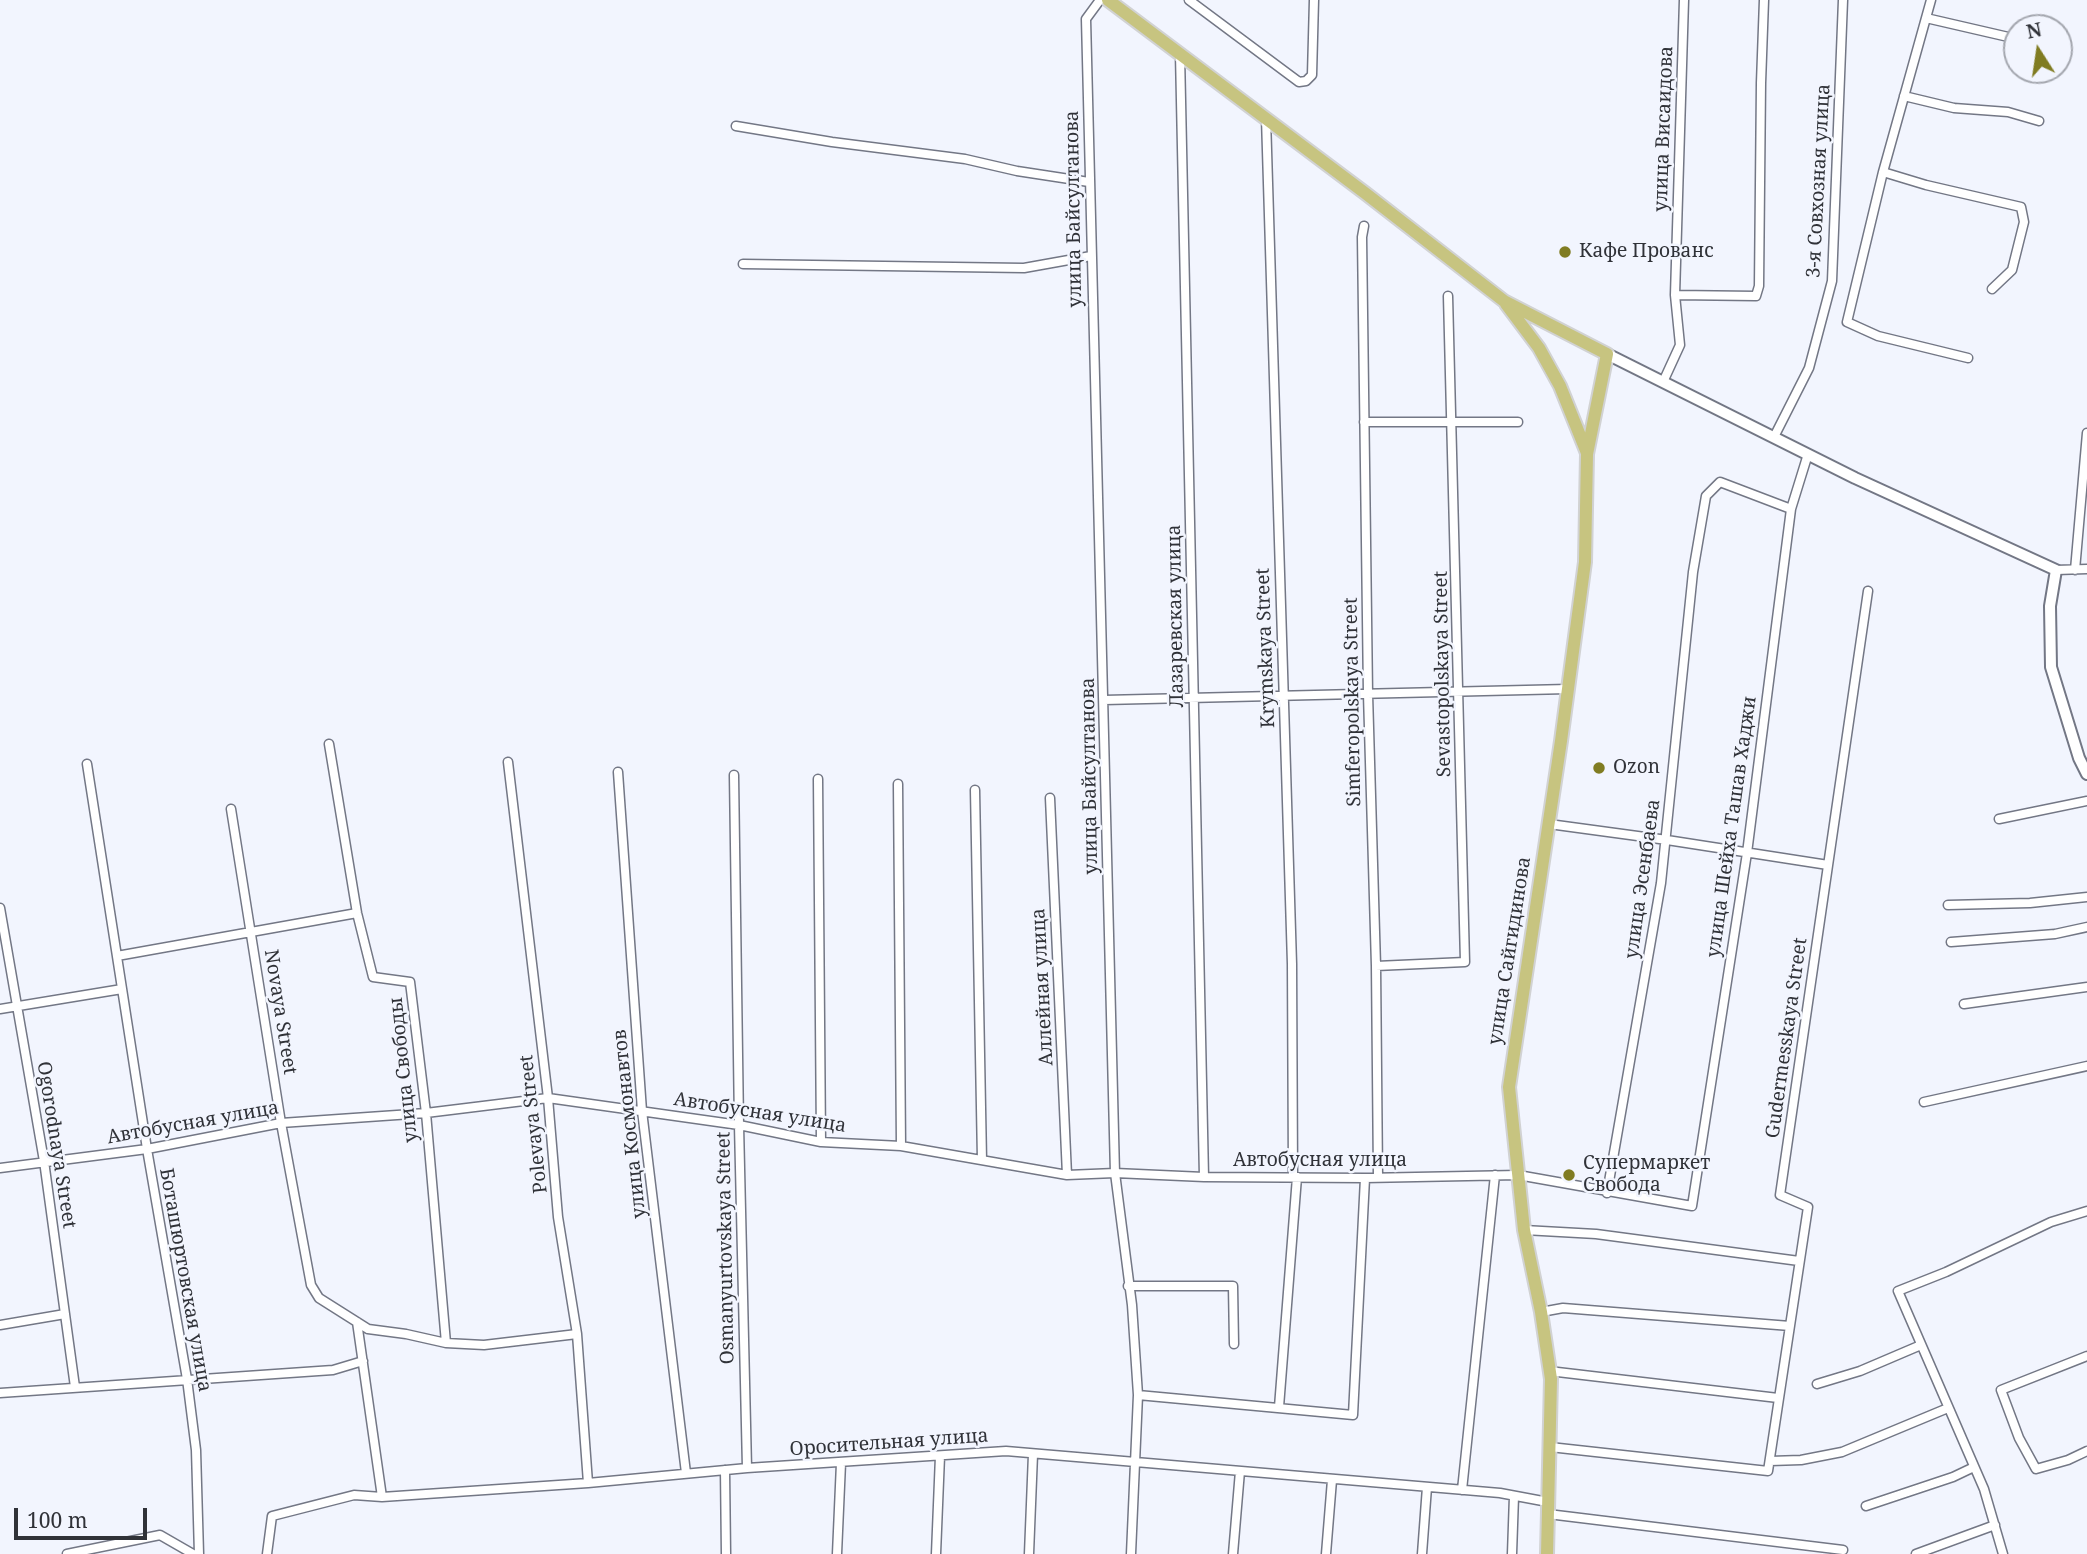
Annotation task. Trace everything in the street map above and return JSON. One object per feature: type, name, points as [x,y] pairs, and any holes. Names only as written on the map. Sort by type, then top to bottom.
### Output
[{"type":"main road","points":[[1108,0],[1504,301],[1808,454],[2056,570],[2050,606],[2051,667],[2079,758],[2087,774]]},
{"type":"main road","points":[[1504,301],[1539,348],[1560,386],[1587,454]]},
{"type":"main road","name":"улица Сайгидинова","points":[[1547,1554],[1549,1371],[1541,1312],[1524,1230],[1509,1087],[1549,824],[1584,562],[1587,454],[1607,354]]},
{"type":"street","name":"улица Байсултанова","points":[[1100,0],[1086,19],[1115,1173],[1138,1395],[1131,1554]]},
{"type":"street","points":[[1189,0],[1299,82],[1306,81],[1312,75],[1314,0]]},
{"type":"street","name":"улица Висаидова","points":[[1664,382],[1680,345],[1675,295],[1684,0]]},
{"type":"street","points":[[1675,295],[1756,296],[1759,286],[1760,83],[1764,0]]},
{"type":"street","name":"3-я Совхозная улица","points":[[1774,437],[1809,368],[1832,281],[1843,0]]},
{"type":"street","points":[[1931,0],[1883,172],[1847,322],[1878,336],[1968,358]]},
{"type":"street","points":[[1926,18],[2003,36]]},
{"type":"street","name":"Лазаревская улица","points":[[1180,54],[1204,1177]]},
{"type":"street","points":[[1904,96],[1954,108],[2008,113],[2039,121]]},
{"type":"street","name":"Krymskaya Street","points":[[1266,118],[1292,964],[1295,1177],[1279,1407]]},
{"type":"street","points":[[736,127],[965,159],[1090,182]]},
{"type":"street","points":[[1883,172],[2021,207],[2024,222],[2012,270],[1992,289]]},
{"type":"street","name":"Simferopolskaya Street","points":[[1364,226],[1368,694],[1376,966],[1378,1177]]},
{"type":"street","points":[[743,264],[1024,268],[1091,256]]},
{"type":"street","name":"Sevastopolskaya Street","points":[[1376,966],[1465,962],[1448,296]]},
{"type":"street","points":[[1364,422],[1518,422]]},
{"type":"street","points":[[2074,570],[2087,433]]},
{"type":"street","name":"улица Шейха Ташав Хаджи","points":[[1692,1206],[1747,853],[1791,509],[1808,454]]},
{"type":"street","name":"улица Эсенбаева","points":[[1607,1193],[1661,883],[1693,572],[1706,496],[1720,482],[1791,509]]},
{"type":"street","points":[[2056,570],[2087,569]]},
{"type":"street","name":"Gudermesskaya Street","points":[[1550,1447],[1768,1471],[1808,1207],[1780,1195],[1868,591]]},
{"type":"street","points":[[1104,700],[1568,689]]},
{"type":"street","name":"улица Свободы","points":[[329,744],[357,914],[373,977],[410,982],[426,1113],[446,1343]]},
{"type":"street","name":"Polevaya Street","points":[[508,762],[548,1098],[558,1217],[577,1334],[587,1483]]},
{"type":"street","name":"Боташюртовская улица","points":[[87,764],[147,1149],[187,1379],[196,1450],[196,1554]]},
{"type":"street","name":"улица Космонавтов","points":[[618,772],[642,1111],[686,1473]]},
{"type":"street","name":"Osmanyurtovskaya Street","points":[[734,775],[738,1125],[747,1468]]},
{"type":"street","points":[[818,779],[821,1142]]},
{"type":"street","points":[[898,784],[901,1146]]},
{"type":"street","points":[[975,790],[982,1160]]},
{"type":"street","name":"Аллейная улица","points":[[1050,798],[1068,1175]]},
{"type":"street","points":[[1999,819],[2087,801]]},
{"type":"street","name":"Novaya Street","points":[[231,809],[281,1123],[311,1286],[319,1298],[368,1329],[446,1343],[484,1346],[577,1334]]},
{"type":"street","points":[[1549,824],[1828,865]]},
{"type":"street","points":[[1948,905],[2030,903],[2087,897]]},
{"type":"street","name":"Ogorodnaya Street","points":[[0,908],[44,1161],[75,1387]]},
{"type":"street","points":[[117,956],[357,914]]},
{"type":"street","points":[[1951,942],[2054,934],[2087,927]]},
{"type":"street","points":[[1964,1004],[2087,986]]},
{"type":"street","points":[[0,1009],[122,989]]},
{"type":"street","points":[[1924,1102],[2087,1066]]},
{"type":"street","name":"Автобусная улица","points":[[0,1168],[147,1149],[281,1123],[426,1113],[548,1098],[738,1125],[821,1142],[901,1146],[1068,1175],[1115,1173],[1204,1177],[1365,1178],[1518,1175],[1607,1193],[1692,1206]]},
{"type":"street","points":[[1462,1490],[1495,1175]]},
{"type":"street","points":[[1138,1395],[1353,1415],[1365,1178]]},
{"type":"street","points":[[2003,1554],[1984,1489],[1898,1291],[1946,1272],[2051,1222],[2087,1211]]},
{"type":"street","points":[[1524,1230],[1596,1234],[1799,1261]]},
{"type":"street","points":[[1128,1286],[1233,1286],[1234,1344]]},
{"type":"street","points":[[1541,1312],[1563,1308],[1790,1326]]},
{"type":"street","points":[[0,1325],[65,1314]]},
{"type":"street","points":[[357,1322],[382,1497]]},
{"type":"street","points":[[1817,1384],[1860,1371],[1921,1345]]},
{"type":"street","points":[[2087,1356],[2001,1390],[2019,1438],[2036,1469],[2068,1460],[2087,1451]]},
{"type":"street","points":[[0,1393],[333,1370],[363,1361]]},
{"type":"street","points":[[1549,1371],[1778,1398]]},
{"type":"street","points":[[1770,1461],[1801,1460],[1843,1452],[1948,1408]]},
{"type":"street","name":"Оросительная улица","points":[[267,1554],[272,1516],[354,1495],[382,1497],[1006,1451],[1514,1496],[1548,1508],[1843,1550]]},
{"type":"street","points":[[1029,1554],[1033,1454]]},
{"type":"street","points":[[936,1554],[940,1456]]},
{"type":"street","points":[[837,1554],[841,1463]]},
{"type":"street","points":[[1866,1506],[1954,1477],[1974,1467]]},
{"type":"street","points":[[724,1470],[726,1554]]},
{"type":"street","points":[[1233,1554],[1240,1471]]},
{"type":"street","points":[[1326,1554],[1332,1480]]},
{"type":"street","points":[[1422,1554],[1427,1487]]},
{"type":"street","points":[[1512,1554],[1514,1496]]},
{"type":"street","points":[[1916,1554],[1995,1525]]},
{"type":"street","points":[[67,1554],[160,1535],[196,1554]]},
{"type":"place","name":"Кафе Прованс","points":[[1565,252]]},
{"type":"place","name":"Ozon","points":[[1599,768]]},
{"type":"place","name":"Супермаркет Свобода","points":[[1569,1175]]}]
